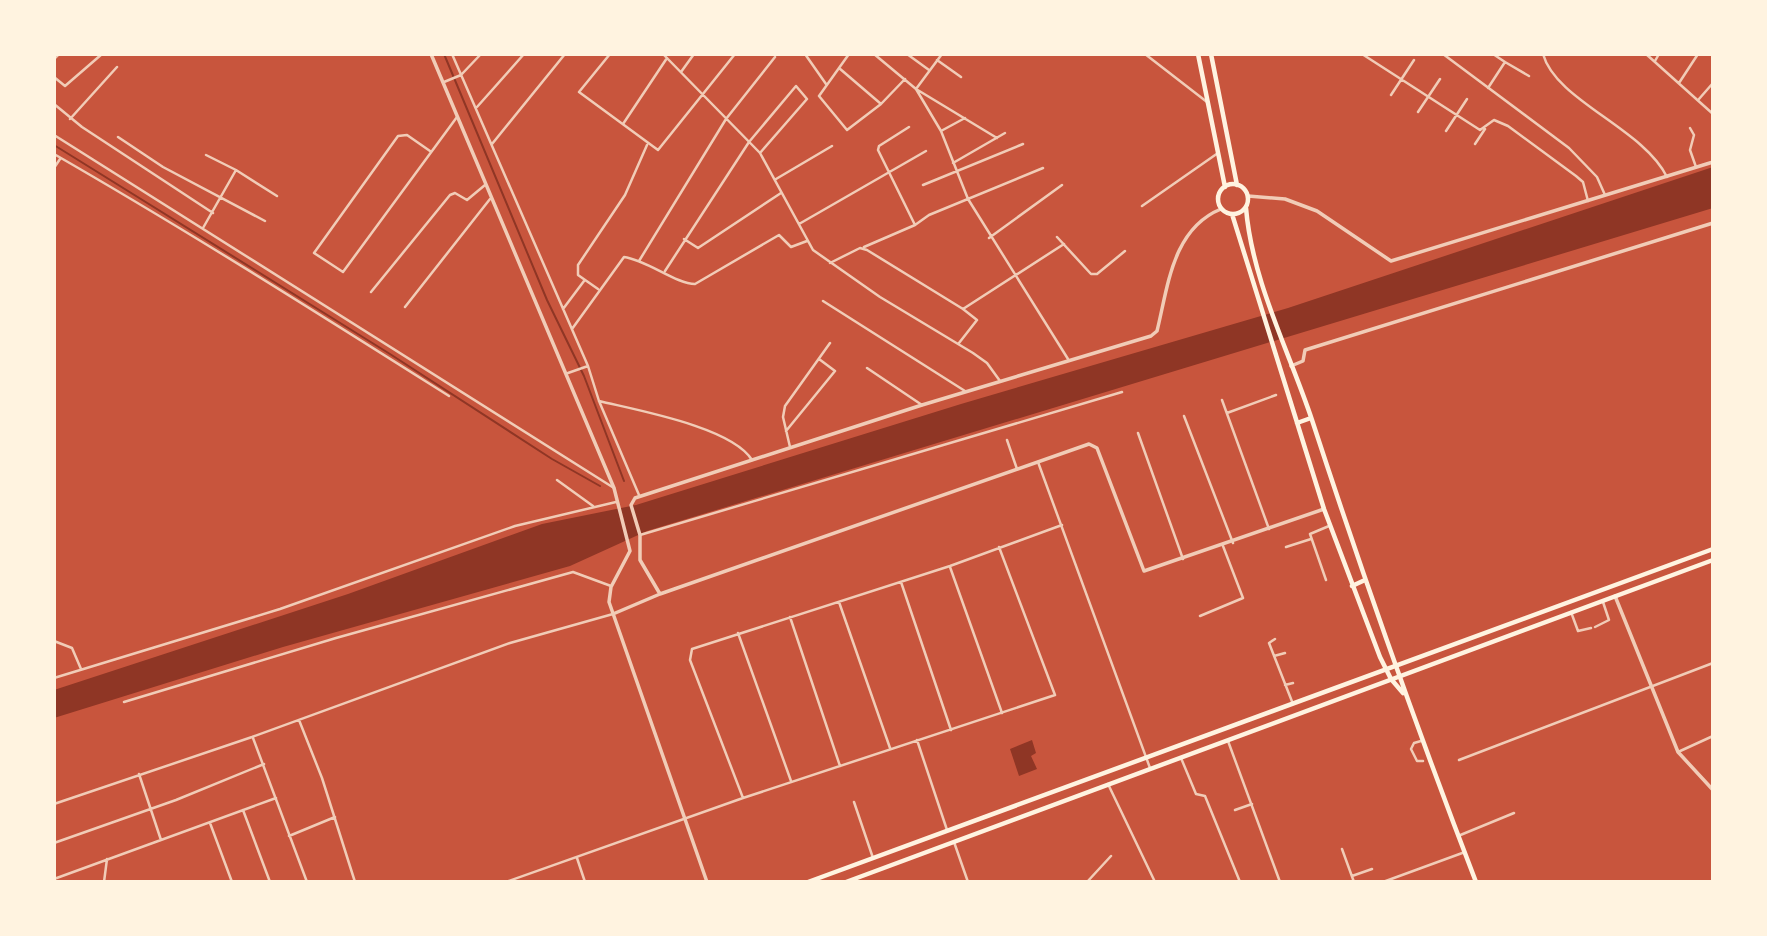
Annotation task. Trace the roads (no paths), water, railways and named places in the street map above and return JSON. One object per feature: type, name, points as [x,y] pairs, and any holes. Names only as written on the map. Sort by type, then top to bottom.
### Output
[{"type":"main road","points":[[1198,54],[1225,187]]},
{"type":"main road","points":[[1211,54],[1237,185],[1248,195],[1248,236],[1284,347],[1311,418],[1337,503],[1401,675],[1405,695],[1476,882]]},
{"type":"main road","points":[[1237,185],[1225,187],[1218,197],[1222,209],[1232,214],[1273,352],[1352,586],[1385,669],[1405,695]]},
{"type":"main road","points":[[1232,214],[1246,208]]},
{"type":"main road","points":[[1297,423],[1311,418]]},
{"type":"main road","points":[[808,882],[1713,549]]},
{"type":"main road","points":[[846,882],[1713,560]]},
{"type":"main road","points":[[1352,586],[1365,580]]},
{"type":"main road","points":[[1589,595],[1593,604]]},
{"type":"main road","points":[[1544,611],[1549,620]]},
{"type":"street","points":[[54,59],[60,54]]},
{"type":"street","points":[[54,77],[65,86],[76,80],[102,54]]},
{"type":"street","points":[[431,54],[446,81],[457,117],[490,199],[570,372],[614,488],[629,541],[628,561],[608,594],[683,819],[707,882]]},
{"type":"street","points":[[452,54],[572,329],[599,401],[640,496]]},
{"type":"street","points":[[446,81],[460,76],[481,54]]},
{"type":"street","points":[[477,107],[524,54]]},
{"type":"street","points":[[492,144],[565,54]]},
{"type":"street","points":[[610,54],[579,92],[659,150],[735,54]]},
{"type":"street","points":[[663,54],[760,153],[807,241],[830,263],[987,363],[1000,381]]},
{"type":"street","points":[[681,72],[694,54]]},
{"type":"street","points":[[805,54],[826,84]]},
{"type":"street","points":[[849,54],[826,84],[819,100],[847,130],[881,104],[905,79]]},
{"type":"street","points":[[874,54],[916,89],[997,138]]},
{"type":"street","points":[[907,54],[929,70]]},
{"type":"street","points":[[916,89],[942,54]]},
{"type":"street","points":[[1145,54],[1207,102]]},
{"type":"street","points":[[1362,54],[1480,130],[1485,129]]},
{"type":"street","points":[[1443,54],[1569,148],[1597,177],[1605,196]]},
{"type":"street","points":[[1493,54],[1529,76]]},
{"type":"street","points":[[1543,54],[1546,66],[1562,82],[1655,156],[1667,177]]},
{"type":"street","points":[[1646,54],[1712,112]]},
{"type":"street","points":[[1655,61],[1659,54]]},
{"type":"street","points":[[1679,83],[1698,54]]},
{"type":"street","points":[[639,261],[726,119],[775,57]]},
{"type":"street","points":[[623,124],[667,58]]},
{"type":"street","points":[[937,60],[961,77]]},
{"type":"street","points":[[1391,95],[1415,60]]},
{"type":"street","points":[[1488,88],[1505,62]]},
{"type":"street","points":[[70,119],[117,67]]},
{"type":"street","points":[[839,68],[881,104]]},
{"type":"street","points":[[1419,113],[1440,79]]},
{"type":"street","points":[[1699,99],[1713,83]]},
{"type":"street","points":[[665,271],[749,142],[796,86],[807,99],[760,153]]},
{"type":"street","points":[[916,89],[942,131],[954,169],[989,237],[1068,359]]},
{"type":"street","points":[[1446,131],[1467,99]]},
{"type":"street","points":[[54,104],[70,119],[212,213]]},
{"type":"street","points":[[430,151],[407,135],[398,136],[314,253],[343,272],[457,117]]},
{"type":"street","points":[[942,131],[965,118]]},
{"type":"street","points":[[1475,144],[1494,120],[1508,126],[1576,176],[1583,183],[1588,201]]},
{"type":"street","points":[[909,127],[878,148],[915,225]]},
{"type":"street","points":[[1690,128],[1695,135],[1690,150],[1696,167]]},
{"type":"street","points":[[953,163],[1005,133]]},
{"type":"street","points":[[54,135],[614,488]]},
{"type":"street","points":[[118,137],[148,158],[265,221]]},
{"type":"street","points":[[598,289],[578,275],[578,265],[625,195],[648,143]]},
{"type":"street","points":[[923,185],[954,169],[1023,144]]},
{"type":"street","points":[[776,179],[832,146]]},
{"type":"street","points":[[799,225],[926,151]]},
{"type":"street","points":[[1142,206],[1218,153]]},
{"type":"street","points":[[54,154],[90,178],[146,206],[449,396]]},
{"type":"street","points":[[206,155],[278,196]]},
{"type":"street","points":[[54,168],[60,158]]},
{"type":"street","points":[[143,167],[148,158]]},
{"type":"street","points":[[1248,195],[1285,200],[1317,211],[1391,261],[1713,162]]},
{"type":"street","points":[[830,263],[860,247],[915,225],[929,215],[1043,169]]},
{"type":"street","points":[[203,228],[236,170]]},
{"type":"street","points":[[371,292],[450,195],[455,193],[467,200],[485,185]]},
{"type":"street","points":[[989,237],[1062,185]]},
{"type":"street","points":[[684,239],[698,248],[781,193]]},
{"type":"street","points":[[405,307],[490,199]]},
{"type":"street","points":[[660,594],[640,560],[640,535],[631,505],[640,496],[1155,333],[1163,292],[1180,250],[1199,225],[1222,209]]},
{"type":"street","points":[[1291,366],[1303,361],[1305,349],[1713,223]]},
{"type":"street","points":[[572,329],[598,289],[624,257],[665,271],[687,284],[695,284],[779,235],[791,247],[807,241]]},
{"type":"street","points":[[1057,237],[1091,274],[1097,274],[1125,251]]},
{"type":"street","points":[[963,309],[1063,244]]},
{"type":"street","points":[[860,247],[977,320],[959,343]]},
{"type":"street","points":[[562,310],[584,281]]},
{"type":"street","points":[[823,301],[968,392]]},
{"type":"street","points":[[790,447],[785,406],[830,343]]},
{"type":"street","points":[[786,431],[835,371],[819,358]]},
{"type":"street","points":[[570,372],[586,366]]},
{"type":"street","points":[[867,368],[922,405]]},
{"type":"street","points":[[640,535],[1122,392]]},
{"type":"street","points":[[1227,413],[1276,395]]},
{"type":"street","points":[[1222,400],[1269,529]]},
{"type":"street","points":[[599,401],[686,423],[736,444],[752,460]]},
{"type":"street","points":[[1184,416],[1233,543]]},
{"type":"street","points":[[1138,433],[1183,559]]},
{"type":"street","points":[[1007,440],[1017,469]]},
{"type":"street","points":[[54,804],[253,737],[510,643],[613,614],[660,594],[1089,444],[1097,448],[1144,571],[1233,543],[1324,509]]},
{"type":"street","points":[[1038,462],[1150,769]]},
{"type":"street","points":[[557,480],[593,506]]},
{"type":"street","points":[[54,678],[280,609],[515,526],[593,506],[617,505]]},
{"type":"street","points":[[743,798],[692,665],[690,651],[700,644],[950,566],[1062,525]]},
{"type":"street","points":[[1326,580],[1311,532],[1331,526]]},
{"type":"street","points":[[1286,548],[1311,539]]},
{"type":"street","points":[[1200,617],[1243,598],[1223,546]]},
{"type":"street","points":[[506,882],[743,798],[1055,695],[999,547]]},
{"type":"street","points":[[950,566],[1002,713]]},
{"type":"street","points":[[124,702],[336,638],[573,572],[611,586]]},
{"type":"street","points":[[901,582],[951,730]]},
{"type":"street","points":[[1615,596],[1678,752],[1713,790]]},
{"type":"street","points":[[1571,612],[1578,631],[1593,628],[1609,619],[1603,600]]},
{"type":"street","points":[[839,602],[891,748]]},
{"type":"street","points":[[790,617],[840,766]]},
{"type":"street","points":[[738,632],[792,782]]},
{"type":"street","points":[[1275,639],[1269,642],[1293,704]]},
{"type":"street","points":[[54,640],[72,648],[81,669]]},
{"type":"street","points":[[1274,656],[1285,653]]},
{"type":"street","points":[[1459,760],[1713,663]]},
{"type":"street","points":[[1285,685],[1293,683]]},
{"type":"street","points":[[299,720],[335,817],[355,882]]},
{"type":"street","points":[[1678,752],[1713,736]]},
{"type":"street","points":[[253,737],[307,882]]},
{"type":"street","points":[[917,740],[947,831]]},
{"type":"street","points":[[1228,741],[1280,882]]},
{"type":"street","points":[[1422,741],[1414,743],[1411,749],[1417,761],[1423,761]]},
{"type":"street","points":[[1181,758],[1196,794],[1205,796],[1240,882]]},
{"type":"street","points":[[54,843],[264,764]]},
{"type":"street","points":[[139,774],[161,840]]},
{"type":"street","points":[[1107,783],[1155,882]]},
{"type":"street","points":[[54,878],[276,798]]},
{"type":"street","points":[[854,802],[873,858]]},
{"type":"street","points":[[1235,810],[1252,804]]},
{"type":"street","points":[[243,810],[270,882]]},
{"type":"street","points":[[1458,836],[1514,813]]},
{"type":"street","points":[[289,836],[335,817]]},
{"type":"street","points":[[210,823],[232,882]]},
{"type":"street","points":[[954,842],[968,882]]},
{"type":"street","points":[[1342,849],[1354,882]]},
{"type":"street","points":[[1383,882],[1465,852]]},
{"type":"street","points":[[1087,882],[1111,856]]},
{"type":"street","points":[[576,857],[585,882]]},
{"type":"street","points":[[104,882],[107,859]]},
{"type":"street","points":[[1352,876],[1372,869]]},
{"type":"street","points":[[225,882],[229,877]]},
{"type":"waterway","points":[[444,54],[547,300],[584,376],[624,481]]},
{"type":"waterway","points":[[54,145],[390,354],[552,459],[600,486]]}]
